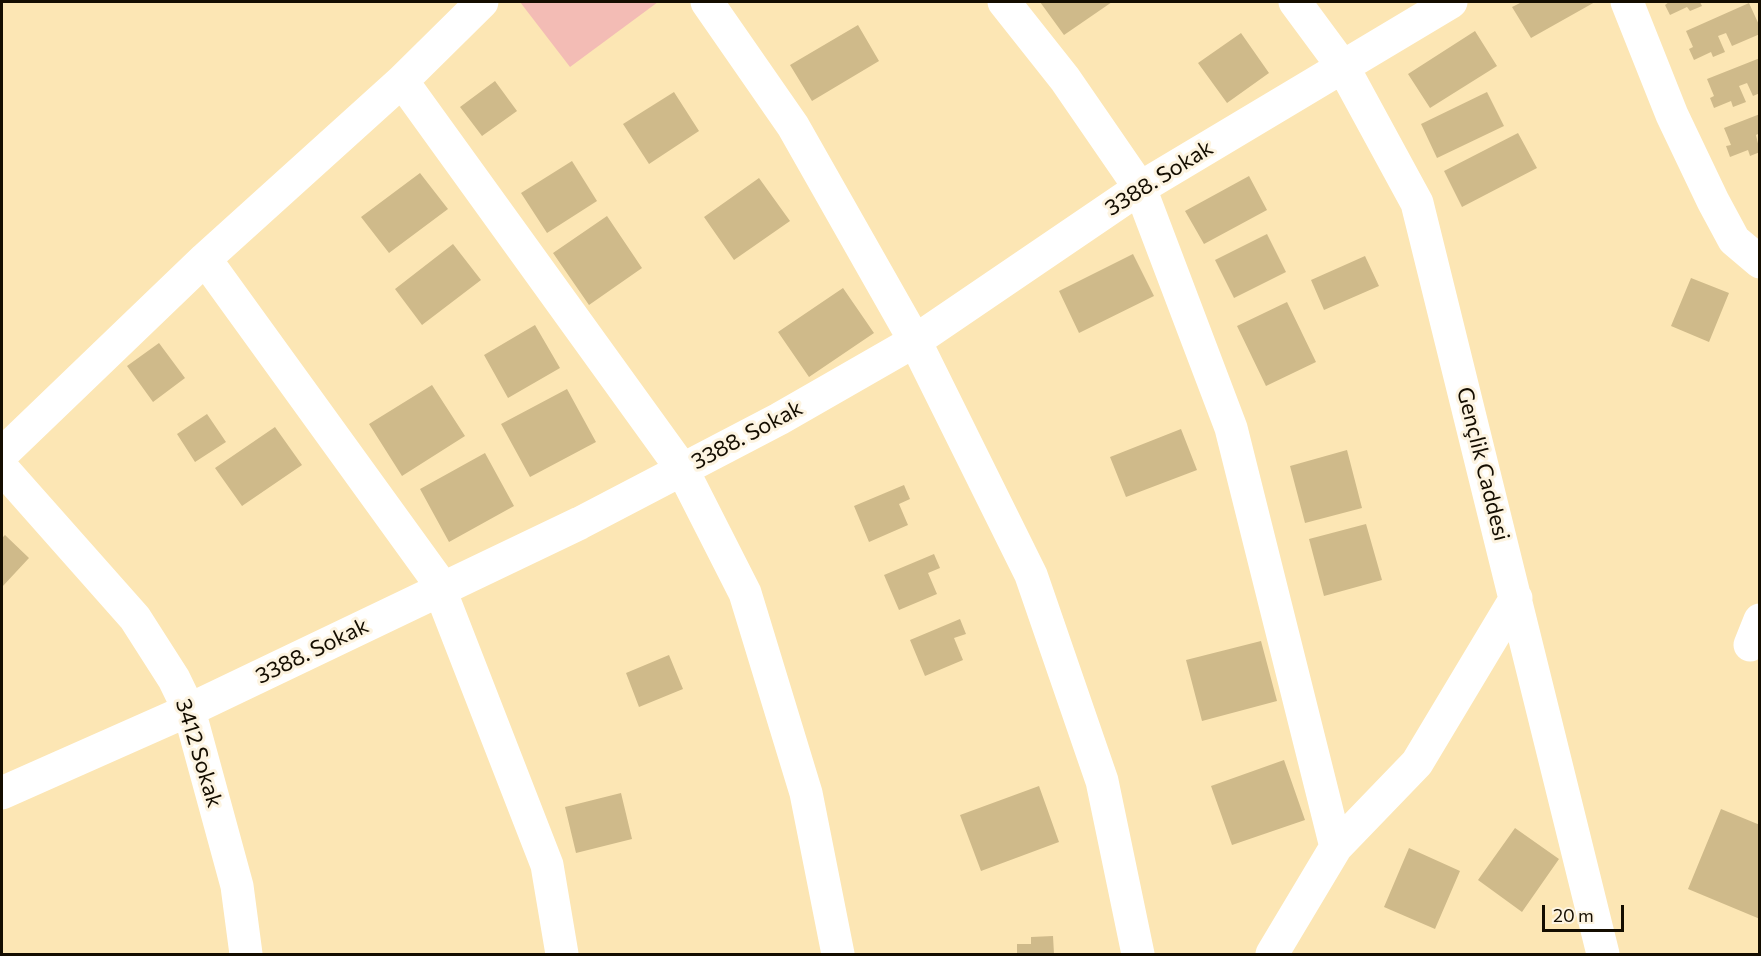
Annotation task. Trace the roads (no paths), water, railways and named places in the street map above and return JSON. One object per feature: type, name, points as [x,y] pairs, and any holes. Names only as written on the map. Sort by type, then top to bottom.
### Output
[{"type":"street","points":[[2,454],[204,260],[402,81],[482,2]]},
{"type":"street","points":[[706,2],[793,126],[915,341],[1031,575],[1102,781],[1138,954]]},
{"type":"street","points":[[1004,2],[1065,79],[1140,188],[1231,428],[1336,847]]},
{"type":"street","name":"Gençlik Caddesi","points":[[1295,2],[1342,67],[1416,203],[1604,954]]},
{"type":"street","name":"3388. Sokak","points":[[2,793],[189,710],[580,523],[779,419],[915,341],[1140,188],[1451,2]]},
{"type":"street","points":[[1627,2],[1672,115],[1713,201],[1734,240],[1760,262]]},
{"type":"street","points":[[402,81],[682,469],[745,593],[806,793],[838,954]]},
{"type":"street","points":[[204,260],[435,577],[547,865],[562,954]]},
{"type":"street","name":"3412 Sokak","points":[[2,468],[135,618],[174,679],[189,710],[237,886],[246,954]]},
{"type":"street","points":[[1272,954],[1336,847],[1417,763],[1516,598]]}]
